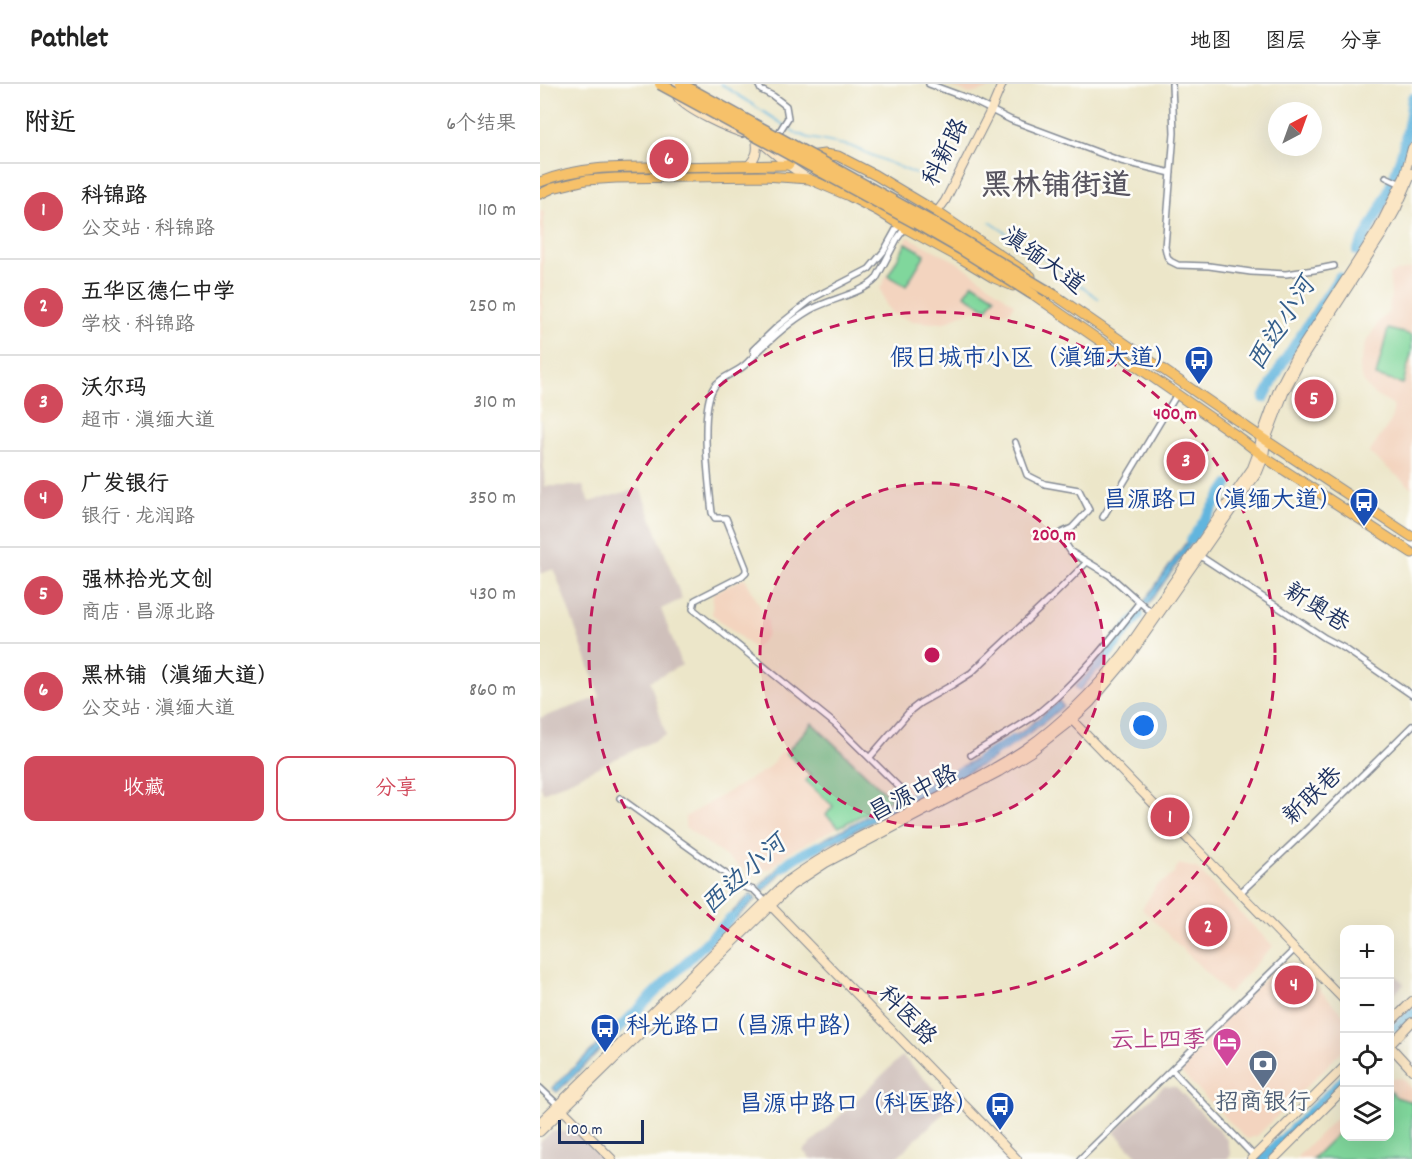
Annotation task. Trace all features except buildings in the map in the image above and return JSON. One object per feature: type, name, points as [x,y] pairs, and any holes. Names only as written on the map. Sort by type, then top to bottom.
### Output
[{"type":"highway","points":[[660,84],[942,238],[1034,295]]},
{"type":"highway","points":[[681,84],[937,225],[1054,296]]},
{"type":"main road","points":[[673,84],[675,92],[687,106],[729,128],[756,138],[791,161],[809,179]]},
{"type":"main road","name":"科新路","points":[[937,212],[945,201],[1002,84]]},
{"type":"main road","name":"科新路","points":[[991,110],[1008,84]]},
{"type":"main road","points":[[756,138],[791,161]]},
{"type":"main road","points":[[756,138],[772,156],[773,165],[765,176]]},
{"type":"main road","points":[[748,166],[755,158],[758,149],[756,138]]},
{"type":"main road","points":[[1261,454],[1263,439],[1278,390],[1294,359],[1378,230],[1412,148]]},
{"type":"main road","name":"滇缅大道","points":[[540,182],[584,169],[773,165],[824,153],[838,156],[937,212],[1022,270],[1054,296],[1263,439],[1412,537]]},
{"type":"main road","points":[[1263,439],[1300,362],[1383,233],[1412,173]]},
{"type":"main road","name":"滇缅大道","points":[[540,194],[553,188],[586,180],[615,178],[765,176],[809,179],[878,211],[992,277],[1034,295],[1261,454],[1412,553]]},
{"type":"main road","name":"昌源中路","points":[[540,1132],[560,1108],[768,904],[791,886],[812,871],[996,767],[1091,702],[1129,657],[1258,472],[1261,454]]},
{"type":"main road","name":"昌源中路","points":[[1069,717],[1109,672],[1261,454]]},
{"type":"main road","points":[[1069,717],[1340,996]]},
{"type":"main road","name":"科医路","points":[[768,904],[1017,1159]]},
{"type":"main road","points":[[1394,1018],[1412,1001]]},
{"type":"main road","points":[[1394,1041],[1412,1022]]},
{"type":"main road","points":[[1394,1051],[1412,1070]]},
{"type":"main road","points":[[1252,1158],[1340,1071]]},
{"type":"main road","points":[[1274,1159],[1340,1093]]},
{"type":"main road","points":[[560,1108],[612,1159]]},
{"type":"main road","name":"昌源中路","points":[[540,1122],[560,1108]]},
{"type":"street","points":[[679,98],[689,84]]},
{"type":"street","points":[[758,84],[761,90],[786,106],[788,118],[771,147]]},
{"type":"street","points":[[929,84],[967,98],[1011,120],[1121,161],[1171,173]]},
{"type":"street","points":[[1172,84],[1174,133],[1165,247],[1170,261],[1178,265],[1286,274],[1334,266]]},
{"type":"street","points":[[1387,178],[1399,183]]},
{"type":"street","points":[[768,339],[811,309],[872,284],[902,226]]},
{"type":"street","points":[[902,226],[869,269],[813,298],[778,326],[746,365],[715,385],[707,402],[707,471],[712,513],[715,518],[726,518],[746,572],[695,600],[693,609],[827,716],[920,810]]},
{"type":"street","points":[[1102,517],[1177,394]]},
{"type":"street","points":[[1015,442],[1027,475],[1046,484],[1079,490],[1089,510],[1072,528],[1059,534],[1071,552],[1109,575],[1152,613]]},
{"type":"street","name":"新奥巷","points":[[1200,556],[1344,648],[1412,695]]},
{"type":"street","points":[[870,757],[911,710],[971,673],[1087,562]]},
{"type":"street","points":[[970,755],[1035,715],[1066,689],[1104,648],[1140,603]]},
{"type":"street","name":"新联巷","points":[[1240,893],[1412,726]]},
{"type":"street","points":[[620,798],[744,887],[754,890],[768,904]]},
{"type":"street","points":[[1080,1159],[1295,949]]},
{"type":"street","points":[[1172,1070],[1252,1158]]},
{"type":"street","points":[[540,1088],[560,1108]]},
{"type":"shaded area","points":[[945,84],[992,84],[989,89],[970,94]]},
{"type":"shaded area","points":[[544,210],[541,418],[540,418],[540,212]]},
{"type":"shaded area","points":[[908,237],[955,261],[979,277],[1014,304],[1010,312],[972,311],[946,322],[934,323],[912,321],[893,315],[886,305],[880,288]]},
{"type":"shaded area","points":[[1412,268],[1412,488],[1369,453],[1391,421],[1394,406],[1375,395],[1366,386],[1361,377],[1360,365],[1365,344],[1380,320],[1388,313],[1391,296],[1389,274]]},
{"type":"shaded area","points":[[540,419],[545,486],[583,486],[589,502],[640,488],[682,599],[661,609],[682,665],[650,681],[666,735],[543,793],[540,784],[540,718],[600,697],[554,569],[540,574]]},
{"type":"shaded area","points":[[745,578],[768,621],[767,635],[755,649],[712,614],[713,593]]},
{"type":"shaded area","points":[[783,751],[811,775],[806,782],[833,806],[826,815],[839,827],[789,852],[770,869],[747,872],[685,827],[685,817],[767,769]]},
{"type":"shaded area","points":[[1179,864],[1196,868],[1273,946],[1228,994],[1142,909],[1156,886],[1173,875]]},
{"type":"shaded area","points":[[1282,962],[1295,964],[1340,1011],[1340,1053],[1257,1136],[1247,1139],[1182,1074],[1182,1058]]},
{"type":"shaded area","points":[[1394,973],[1404,984],[1394,995]]},
{"type":"shaded area","points":[[902,1056],[951,1106],[895,1159],[811,1159],[803,1151]]},
{"type":"shaded area","points":[[1401,1078],[1412,1089],[1412,1159],[1295,1159],[1340,1114],[1340,1141],[1394,1141],[1394,1079]]},
{"type":"shaded area","points":[[1164,1086],[1176,1087],[1226,1138],[1231,1155],[1227,1159],[1140,1159],[1114,1132]]},
{"type":"shaded area","points":[[552,1131],[578,1133],[603,1159],[540,1159],[540,1142]]},
{"type":"green space","points":[[906,243],[925,254],[906,286],[888,276]]},
{"type":"green space","points":[[973,283],[995,297],[987,309],[965,295]]},
{"type":"green space","points":[[1388,329],[1412,335],[1412,351],[1403,384],[1376,376]]},
{"type":"green space","points":[[812,723],[892,799],[839,827],[826,815],[833,806],[806,781],[811,775],[786,753]]},
{"type":"green space","points":[[1394,1095],[1412,1102],[1412,1159],[1312,1159],[1340,1131],[1340,1141],[1394,1141]]},
{"type":"water","points":[[1197,527],[1201,530],[1148,605],[1144,602]]},
{"type":"water","points":[[1104,653],[1109,657],[1079,691],[1075,687]]},
{"type":"water","points":[[1059,701],[1063,706],[1043,723],[1006,750],[1001,744],[1023,731]]},
{"type":"water","points":[[990,751],[994,758],[952,781],[948,774]]},
{"type":"water","points":[[896,801],[901,806],[807,856],[804,850]]},
{"type":"water","points":[[791,855],[794,860],[763,891],[759,887]]},
{"type":"water","points":[[751,894],[756,899],[725,929],[720,924]]},
{"type":"water","points":[[716,928],[720,933],[691,962],[687,957]]},
{"type":"water","points":[[620,1024],[624,1027],[557,1092],[552,1088]]},
{"type":"waterway","points":[[721,84],[796,133],[809,138],[850,146],[916,174]]},
{"type":"waterway","name":"西边小河","points":[[1357,251],[1394,178],[1405,140],[1412,98]]},
{"type":"waterway","points":[[990,222],[1099,299]]},
{"type":"waterway","name":"西边小河","points":[[1264,398],[1282,364],[1339,277]]},
{"type":"waterway","name":"西边小河","points":[[1191,540],[1228,485]]},
{"type":"waterway","name":"西边小河","points":[[1098,666],[1139,615]]},
{"type":"waterway","name":"西边小河","points":[[980,760],[1013,740]]},
{"type":"waterway","name":"西边小河","points":[[888,810],[962,771]]},
{"type":"waterway","name":"西边小河","points":[[783,867],[796,857],[818,846]]},
{"type":"waterway","name":"西边小河","points":[[612,1035],[731,918]]},
{"type":"waterway","points":[[1397,1027],[1412,1013]]},
{"type":"waterway","points":[[1262,1159],[1340,1083]]},
{"type":"place","name":"黑林铺（滇缅大道）","points":[[669,159]]},
{"type":"place","name":"假日城市小区（滇缅大道）","points":[[1199,386]]},
{"type":"place","name":"强林拾光文创","points":[[1314,399]]},
{"type":"place","name":"沃尔玛","points":[[1186,461]]},
{"type":"place","name":"昌源路口（滇缅大道）","points":[[1364,528]]},
{"type":"place","name":"科锦路","points":[[1170,817]]},
{"type":"place","name":"五华区德仁中学","points":[[1208,927]]},
{"type":"place","name":"广发银行","points":[[1294,985]]},
{"type":"place","name":"科光路口（昌源中路）","points":[[605,1054]]},
{"type":"place","name":"云上四季","points":[[1227,1068]]},
{"type":"place","name":"招商银行","points":[[1263,1090]]},
{"type":"place","name":"昌源中路口（科医路）","points":[[1000,1132]]},
{"type":"district","name":"黑林铺街道","points":[[1056,188]]}]
